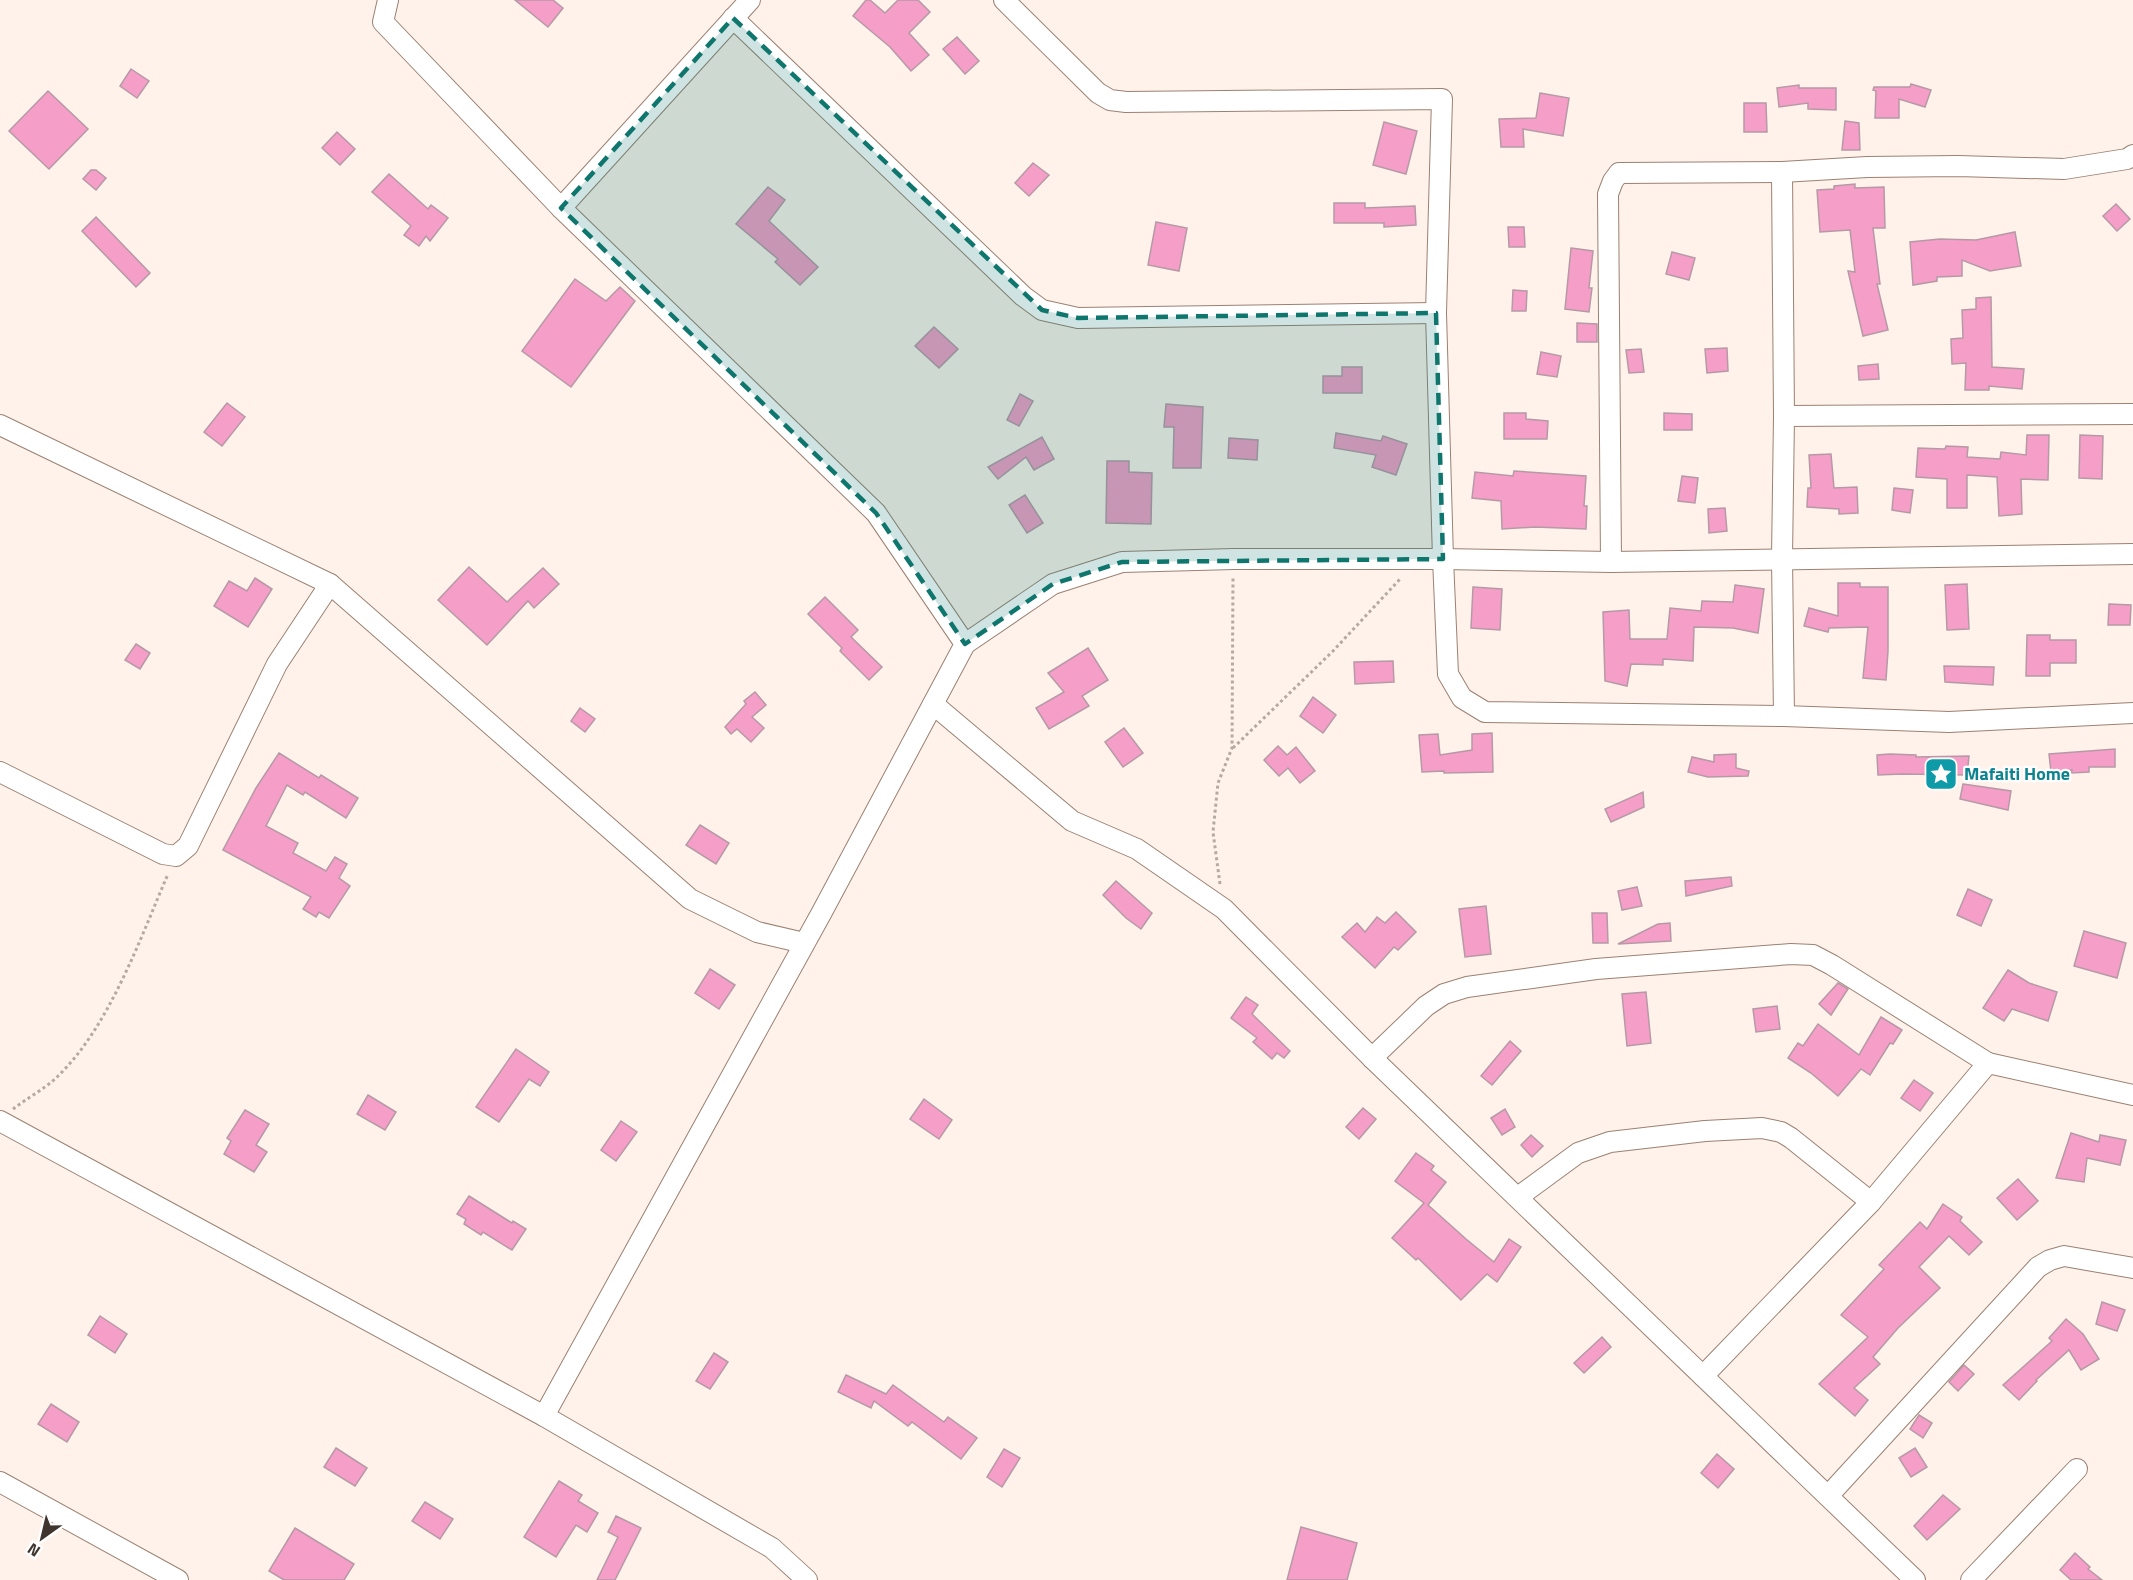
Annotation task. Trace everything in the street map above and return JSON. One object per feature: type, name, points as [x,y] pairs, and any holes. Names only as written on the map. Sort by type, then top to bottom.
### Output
[{"type":"street","points":[[388,0],[383,22],[561,208],[876,513],[964,644]]},
{"type":"street","points":[[561,208],[750,0]]},
{"type":"street","points":[[1004,0],[1098,93],[1110,100],[1257,102],[1442,99],[1436,313],[1443,559],[1448,674],[1462,698],[1485,712],[1784,716],[1949,722],[2133,713]]},
{"type":"street","points":[[733,18],[1023,296],[1042,310],[1078,318],[1436,313]]},
{"type":"street","points":[[1611,562],[1608,194],[1620,172],[1782,172],[1867,167],[1958,166],[2064,169],[2127,159],[2133,155]]},
{"type":"street","points":[[1782,172],[1784,716]]},
{"type":"street","points":[[1784,416],[2133,414]]},
{"type":"street","points":[[0,425],[330,584],[690,899],[757,932],[804,943]]},
{"type":"street","points":[[544,1416],[804,943],[964,644],[1053,584],[1122,562],[1234,559],[1443,559],[1611,562],[2133,554]]},
{"type":"street","points":[[0,772],[163,854],[176,856],[188,846],[277,664],[330,584]]},
{"type":"street","points":[[933,704],[1072,821],[1137,849],[1224,909],[1372,1058],[1915,1580]]},
{"type":"street","points":[[1372,1058],[1426,1006],[1444,994],[1467,987],[1596,969],[1791,954],[1813,956],[1832,965],[1988,1063],[2133,1095]]},
{"type":"street","points":[[1703,1376],[1871,1202],[1988,1063]]},
{"type":"street","points":[[5,1116],[544,1416],[772,1548],[807,1580]]},
{"type":"street","points":[[1518,1197],[1568,1159],[1589,1148],[1610,1142],[1705,1131],[1762,1128],[1781,1132],[1791,1138],[1871,1202]]},
{"type":"street","points":[[1828,1496],[2038,1267],[2064,1256],[2133,1268]]},
{"type":"street","points":[[1971,1580],[2077,1469]]},
{"type":"street","points":[[0,1482],[178,1580]]},
{"type":"path","points":[[1233,748],[1234,559]]},
{"type":"path","points":[[1224,909],[1213,832],[1218,783],[1233,748],[1332,651],[1419,559]]},
{"type":"path","points":[[5,1116],[57,1077],[86,1042],[121,982],[176,856]]},
{"type":"highlighted area","points":[[733,18],[1042,310],[1078,318],[1436,313],[1443,559],[1122,562],[1053,584],[965,644],[876,513],[561,208]]},
{"type":"building","points":[[515,0],[553,0],[563,8],[548,27]]},
{"type":"building","points":[[866,0],[870,0],[885,13],[898,0],[918,0],[930,12],[909,33],[929,55],[911,71],[890,47],[853,16]]},
{"type":"building","points":[[957,37],[979,61],[965,74],[943,49]]},
{"type":"building","points":[[131,69],[149,81],[137,98],[120,86]]},
{"type":"building","points":[[1911,84],[1931,90],[1925,107],[1899,99],[1899,118],[1875,118],[1876,91],[1873,90],[1874,87],[1910,87]]},
{"type":"building","points":[[1799,85],[1799,88],[1836,88],[1836,110],[1808,109],[1808,103],[1779,107],[1777,88]]},
{"type":"building","points":[[48,91],[88,129],[49,169],[9,131]]},
{"type":"building","points":[[1540,93],[1569,98],[1563,136],[1523,129],[1524,147],[1501,147],[1499,119],[1536,118]]},
{"type":"building","points":[[1744,103],[1766,103],[1767,132],[1744,132]]},
{"type":"building","points":[[1845,121],[1859,123],[1860,150],[1842,150]]},
{"type":"building","points":[[1384,122],[1417,131],[1406,174],[1373,165]]},
{"type":"building","points":[[337,132],[355,149],[340,165],[322,148]]},
{"type":"building","points":[[1033,163],[1049,175],[1029,196],[1015,183]]},
{"type":"building","points":[[91,170],[96,170],[106,178],[96,190],[83,179]]},
{"type":"building","points":[[389,174],[428,209],[431,205],[448,218],[430,241],[426,236],[419,246],[404,235],[411,226],[372,192]]},
{"type":"building","points":[[1855,184],[1855,188],[1884,187],[1885,228],[1873,228],[1880,284],[1877,284],[1888,330],[1863,336],[1848,271],[1855,272],[1850,230],[1820,232],[1817,190]]},
{"type":"building","points":[[768,187],[785,200],[769,221],[818,267],[800,285],[775,262],[778,259],[736,224]]},
{"type":"building","points":[[1334,203],[1365,203],[1365,208],[1415,206],[1416,225],[1384,227],[1384,223],[1334,223]]},
{"type":"building","points":[[2116,204],[2130,219],[2117,231],[2103,216]]},
{"type":"building","points":[[96,217],[150,273],[136,287],[82,231]]},
{"type":"building","points":[[1156,222],[1187,228],[1179,271],[1148,265]]},
{"type":"building","points":[[1508,227],[1524,227],[1525,247],[1509,247]]},
{"type":"building","points":[[2015,232],[2021,266],[1990,271],[1962,260],[1962,276],[1937,277],[1937,281],[1913,285],[1910,242],[1940,239],[1976,240]]},
{"type":"building","points":[[1571,248],[1593,251],[1589,312],[1565,309]]},
{"type":"building","points":[[1672,252],[1695,258],[1689,280],[1666,274]]},
{"type":"building","points":[[575,279],[606,301],[620,287],[635,301],[571,387],[522,351]]},
{"type":"building","points":[[1513,290],[1527,291],[1526,311],[1512,311]]},
{"type":"building","points":[[1991,297],[1992,367],[2024,369],[2022,389],[1989,386],[1989,390],[1965,390],[1966,363],[1952,364],[1951,339],[1963,338],[1962,310],[1976,309],[1976,298]]},
{"type":"building","points":[[1577,323],[1597,324],[1597,342],[1577,342]]},
{"type":"building","points":[[934,327],[958,349],[939,368],[915,346]]},
{"type":"building","points":[[1727,348],[1728,371],[1707,373],[1705,349]]},
{"type":"building","points":[[1641,349],[1644,372],[1629,373],[1626,350]]},
{"type":"building","points":[[1541,352],[1561,356],[1557,377],[1537,374]]},
{"type":"building","points":[[1878,364],[1879,379],[1859,380],[1858,366]]},
{"type":"building","points":[[1342,367],[1362,367],[1362,393],[1323,393],[1323,376],[1342,376]]},
{"type":"building","points":[[1020,394],[1033,401],[1019,426],[1007,420]]},
{"type":"building","points":[[227,403],[245,417],[222,446],[204,432]]},
{"type":"building","points":[[1166,404],[1203,407],[1201,468],[1173,468],[1174,427],[1164,427]]},
{"type":"building","points":[[1504,413],[1526,413],[1526,419],[1548,421],[1547,439],[1504,439]]},
{"type":"building","points":[[1664,413],[1692,414],[1692,430],[1664,430]]},
{"type":"building","points":[[1336,433],[1381,441],[1383,436],[1407,444],[1396,475],[1372,467],[1376,455],[1334,448]]},
{"type":"building","points":[[2027,435],[2049,435],[2048,480],[2021,479],[2022,514],[1999,516],[1997,477],[1967,475],[1967,508],[1947,508],[1947,479],[1916,477],[1918,448],[1968,447],[1967,457],[2000,459],[2001,452],[2026,455]]},
{"type":"building","points":[[2080,435],[2103,436],[2102,479],[2079,478]]},
{"type":"building","points":[[1042,437],[1054,459],[1034,470],[1026,457],[998,479],[988,467]]},
{"type":"building","points":[[1229,438],[1258,440],[1257,460],[1228,458]]},
{"type":"building","points":[[1831,454],[1834,488],[1857,487],[1858,513],[1839,514],[1839,509],[1807,507],[1808,488],[1811,488],[1809,455]]},
{"type":"building","points":[[1107,461],[1129,461],[1129,472],[1152,473],[1151,524],[1106,523]]},
{"type":"building","points":[[1514,471],[1586,476],[1584,506],[1587,506],[1586,529],[1535,527],[1502,529],[1501,501],[1472,498],[1475,472],[1513,476]]},
{"type":"building","points":[[1682,476],[1698,478],[1695,503],[1678,501]]},
{"type":"building","points":[[1894,488],[1913,490],[1910,513],[1892,510]]},
{"type":"building","points":[[1025,495],[1043,523],[1027,533],[1009,505]]},
{"type":"building","points":[[1725,508],[1727,531],[1709,533],[1708,509]]},
{"type":"building","points":[[469,567],[507,602],[543,568],[559,584],[534,608],[528,601],[487,645],[438,600]]},
{"type":"building","points":[[255,578],[272,589],[248,627],[214,606],[229,581],[247,591]]},
{"type":"building","points":[[1838,583],[1860,583],[1860,587],[1888,587],[1886,680],[1863,678],[1868,627],[1829,628],[1828,632],[1804,626],[1809,608],[1838,616]]},
{"type":"building","points":[[1967,584],[1969,629],[1947,630],[1945,585]]},
{"type":"building","points":[[1735,585],[1764,589],[1758,633],[1733,628],[1694,627],[1693,661],[1663,659],[1663,665],[1631,664],[1627,686],[1605,681],[1603,612],[1629,610],[1630,639],[1667,639],[1670,608],[1701,611],[1702,601],[1733,602]]},
{"type":"building","points":[[1473,587],[1502,589],[1500,630],[1471,628]]},
{"type":"building","points":[[825,597],[858,630],[851,637],[882,667],[869,680],[840,651],[842,648],[808,614]]},
{"type":"building","points":[[2109,604],[2131,605],[2130,625],[2108,625]]},
{"type":"building","points":[[2027,635],[2050,635],[2050,640],[2076,640],[2076,663],[2050,663],[2050,676],[2026,676]]},
{"type":"building","points":[[136,644],[150,653],[140,669],[125,660]]},
{"type":"building","points":[[1088,648],[1108,680],[1082,696],[1089,706],[1049,729],[1036,708],[1064,692],[1048,673]]},
{"type":"building","points":[[1393,661],[1394,682],[1355,684],[1354,662]]},
{"type":"building","points":[[1944,666],[1994,667],[1993,685],[1945,682]]},
{"type":"building","points":[[755,692],[766,705],[752,717],[764,728],[751,742],[737,729],[731,734],[725,727],[746,704],[744,701]]},
{"type":"building","points":[[1313,697],[1336,715],[1323,733],[1300,716]]},
{"type":"building","points":[[580,708],[595,719],[585,732],[571,721]]},
{"type":"building","points":[[1124,728],[1143,753],[1123,767],[1105,742]]},
{"type":"building","points":[[1492,733],[1493,772],[1422,772],[1419,735],[1438,734],[1440,755],[1472,750],[1472,734]]},
{"type":"building","points":[[1278,746],[1287,755],[1296,747],[1315,771],[1300,783],[1288,768],[1279,776],[1264,760]]},
{"type":"building","points":[[2115,749],[2115,767],[2089,767],[2089,772],[2071,773],[2072,770],[2051,772],[2049,754]]},
{"type":"building","points":[[279,753],[319,778],[321,775],[358,798],[346,818],[305,792],[303,795],[287,785],[266,826],[298,843],[293,853],[326,871],[335,857],[347,864],[339,878],[350,886],[329,918],[319,912],[316,917],[303,909],[311,897],[223,850],[256,788]]},
{"type":"building","points":[[1736,754],[1736,768],[1749,771],[1748,776],[1708,777],[1688,772],[1692,757],[1714,762],[1714,755]]},
{"type":"building","points":[[1877,755],[1916,755],[1916,757],[1969,756],[1967,775],[1878,775]]},
{"type":"building","points":[[1963,784],[2011,791],[2008,810],[1960,799]]},
{"type":"building","points":[[1643,792],[1644,807],[1611,822],[1605,809]]},
{"type":"building","points":[[700,825],[729,843],[716,864],[686,845]]},
{"type":"building","points":[[1731,877],[1732,886],[1686,896],[1685,881]]},
{"type":"building","points":[[1116,881],[1152,913],[1141,929],[1126,918],[1103,895]]},
{"type":"building","points":[[1637,887],[1642,906],[1622,910],[1618,891]]},
{"type":"building","points":[[1968,889],[1992,900],[1981,926],[1957,915]]},
{"type":"building","points":[[1486,906],[1491,954],[1465,957],[1459,909]]},
{"type":"building","points":[[1396,912],[1416,932],[1398,950],[1394,947],[1375,968],[1342,937],[1357,923],[1365,932],[1377,917],[1385,923]]},
{"type":"building","points":[[1592,913],[1607,913],[1608,943],[1593,943]]},
{"type":"building","points":[[1670,923],[1671,941],[1618,944],[1658,924]]},
{"type":"building","points":[[2084,931],[2126,943],[2117,978],[2074,966]]},
{"type":"building","points":[[710,969],[735,985],[719,1009],[695,993]]},
{"type":"building","points":[[2008,970],[2029,983],[2057,992],[2048,1021],[2012,1009],[2004,1021],[1983,1008]]},
{"type":"building","points":[[1838,983],[1848,989],[1831,1015],[1819,1004]]},
{"type":"building","points":[[1646,992],[1651,1043],[1627,1046],[1622,994]]},
{"type":"building","points":[[1246,997],[1258,1005],[1252,1014],[1290,1051],[1284,1058],[1277,1053],[1272,1059],[1253,1042],[1257,1038],[1231,1018]]},
{"type":"building","points":[[1777,1006],[1780,1029],[1756,1032],[1753,1009]]},
{"type":"building","points":[[1881,1017],[1902,1030],[1893,1044],[1890,1043],[1870,1075],[1861,1069],[1838,1096],[1811,1073],[1788,1058],[1798,1043],[1803,1046],[1818,1024],[1859,1055]]},
{"type":"building","points":[[1510,1041],[1521,1051],[1492,1085],[1481,1076]]},
{"type":"building","points":[[516,1049],[549,1072],[540,1086],[529,1079],[499,1122],[476,1107]]},
{"type":"building","points":[[1914,1080],[1933,1093],[1920,1111],[1901,1098]]},
{"type":"building","points":[[368,1095],[396,1112],[385,1130],[357,1114]]},
{"type":"building","points":[[924,1099],[952,1120],[939,1139],[910,1119]]},
{"type":"building","points":[[1363,1108],[1376,1119],[1359,1139],[1346,1127]]},
{"type":"building","points":[[1505,1109],[1515,1127],[1502,1135],[1491,1118]]},
{"type":"building","points":[[245,1110],[269,1124],[256,1145],[267,1152],[254,1172],[224,1154],[231,1141],[227,1138]]},
{"type":"building","points":[[621,1121],[637,1132],[616,1161],[601,1150]]},
{"type":"building","points":[[2071,1133],[2099,1142],[2100,1135],[2126,1140],[2120,1165],[2087,1158],[2084,1182],[2056,1178]]},
{"type":"building","points":[[1531,1135],[1543,1146],[1532,1157],[1521,1145]]},
{"type":"building","points":[[1416,1153],[1434,1166],[1431,1170],[1446,1182],[1428,1205],[1494,1262],[1509,1239],[1521,1247],[1497,1282],[1487,1274],[1461,1300],[1418,1258],[1416,1260],[1392,1238],[1424,1203],[1395,1181]]},
{"type":"building","points":[[2018,1179],[2038,1201],[2017,1220],[1997,1198]]},
{"type":"building","points":[[469,1196],[512,1223],[513,1221],[526,1229],[512,1250],[483,1232],[481,1235],[464,1224],[466,1219],[457,1214]]},
{"type":"building","points":[[1943,1204],[1962,1217],[1960,1221],[1982,1242],[1969,1255],[1949,1236],[1919,1267],[1940,1288],[1898,1328],[1873,1357],[1880,1364],[1854,1388],[1868,1400],[1855,1416],[1819,1384],[1868,1337],[1841,1315],[1884,1269],[1879,1265],[1920,1222],[1927,1229]]},
{"type":"building","points":[[2102,1302],[2125,1310],[2117,1331],[2096,1324]]},
{"type":"building","points":[[100,1316],[127,1334],[115,1353],[88,1335]]},
{"type":"building","points":[[2066,1319],[2083,1334],[2099,1359],[2081,1370],[2069,1350],[2036,1380],[2019,1400],[2003,1385],[2052,1341],[2049,1338]]},
{"type":"building","points":[[1602,1337],[1611,1347],[1584,1373],[1574,1363]]},
{"type":"building","points":[[714,1353],[728,1362],[710,1389],[696,1381]]},
{"type":"building","points":[[1964,1365],[1974,1374],[1958,1391],[1949,1382]]},
{"type":"building","points":[[846,1375],[886,1394],[893,1385],[944,1422],[948,1417],[977,1438],[961,1459],[912,1422],[908,1426],[874,1401],[871,1408],[838,1392]]},
{"type":"building","points":[[51,1404],[79,1422],[67,1442],[38,1424]]},
{"type":"building","points":[[1919,1415],[1932,1423],[1923,1438],[1910,1429]]},
{"type":"building","points":[[336,1448],[367,1468],[355,1486],[324,1467]]},
{"type":"building","points":[[1915,1448],[1927,1467],[1911,1477],[1899,1458]]},
{"type":"building","points":[[1004,1449],[1020,1458],[1002,1487],[987,1477]]},
{"type":"building","points":[[1717,1454],[1734,1469],[1718,1488],[1701,1473]]},
{"type":"building","points":[[559,1481],[582,1495],[578,1501],[598,1513],[587,1532],[576,1525],[556,1557],[524,1537]]},
{"type":"building","points":[[1943,1495],[1960,1509],[1927,1540],[1914,1526]]},
{"type":"building","points":[[425,1502],[453,1519],[440,1539],[412,1521]]},
{"type":"building","points":[[616,1516],[641,1528],[615,1580],[597,1580],[618,1537],[608,1532]]},
{"type":"building","points":[[1301,1527],[1357,1543],[1347,1580],[1287,1580]]},
{"type":"building","points":[[295,1528],[354,1564],[344,1580],[284,1580],[269,1571]]},
{"type":"building","points":[[2075,1553],[2090,1567],[2088,1569],[2102,1580],[2071,1580],[2060,1570]]},
{"type":"place","name":"Mafaiti Home","points":[[1941,774]]}]
